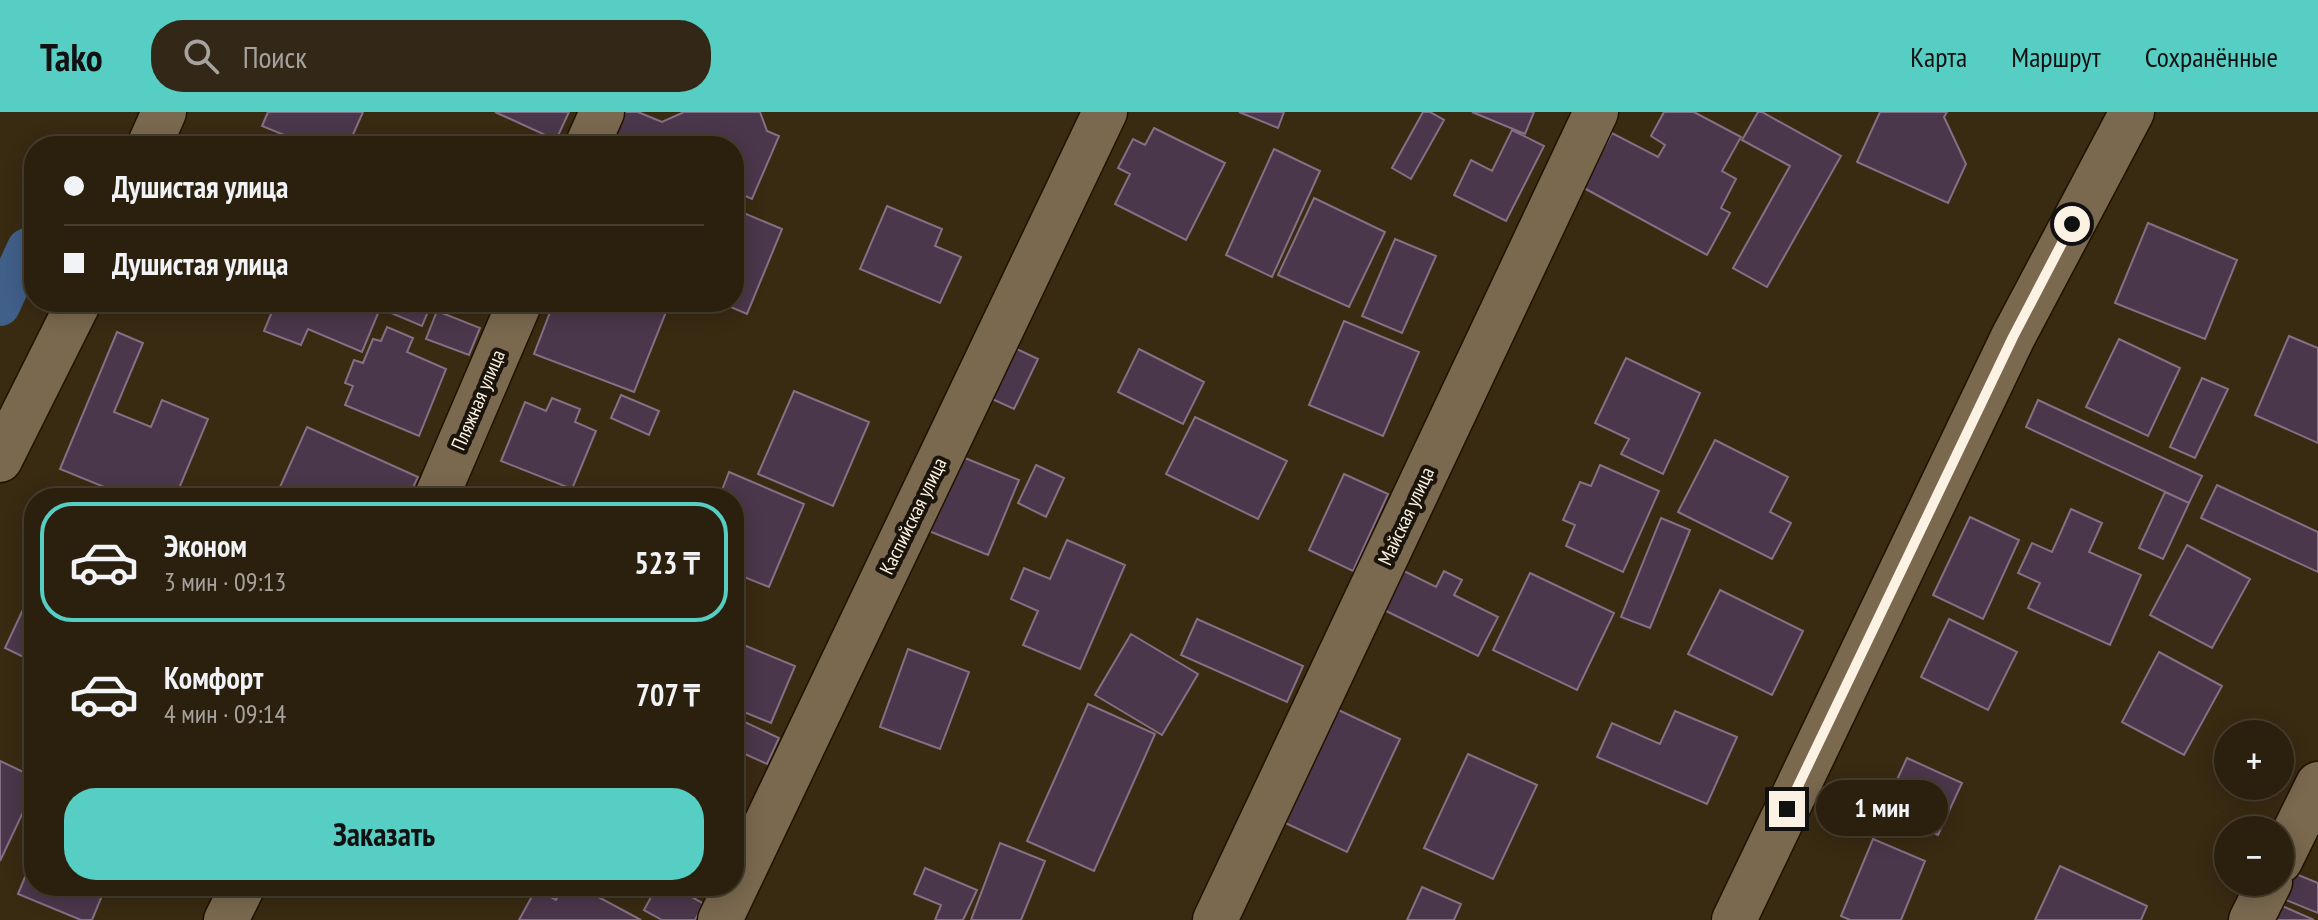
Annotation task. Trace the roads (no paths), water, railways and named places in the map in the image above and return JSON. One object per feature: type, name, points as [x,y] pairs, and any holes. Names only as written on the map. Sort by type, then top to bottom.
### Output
[{"type":"street","points":[[153,136],[164,112]]},
{"type":"street","points":[[591,136],[602,112]]},
{"type":"street","name":"Каспийская улица","points":[[744,870],[1105,112]]},
{"type":"street","name":"Майская улица","points":[[1215,920],[1596,112]]},
{"type":"street","points":[[1734,920],[2013,337],[2132,112]]},
{"type":"street","points":[[0,460],[74,312]]},
{"type":"street","name":"Пляжная улица","points":[[440,488],[516,312]]},
{"type":"street","points":[[2294,833],[2318,784]]},
{"type":"street","points":[[226,920],[238,896]]},
{"type":"street","name":"Каспийская улица","points":[[720,920],[731,896]]},
{"type":"street","points":[[2251,920],[2263,896]]},
{"type":"waterway","points":[[0,306],[24,254]]}]
